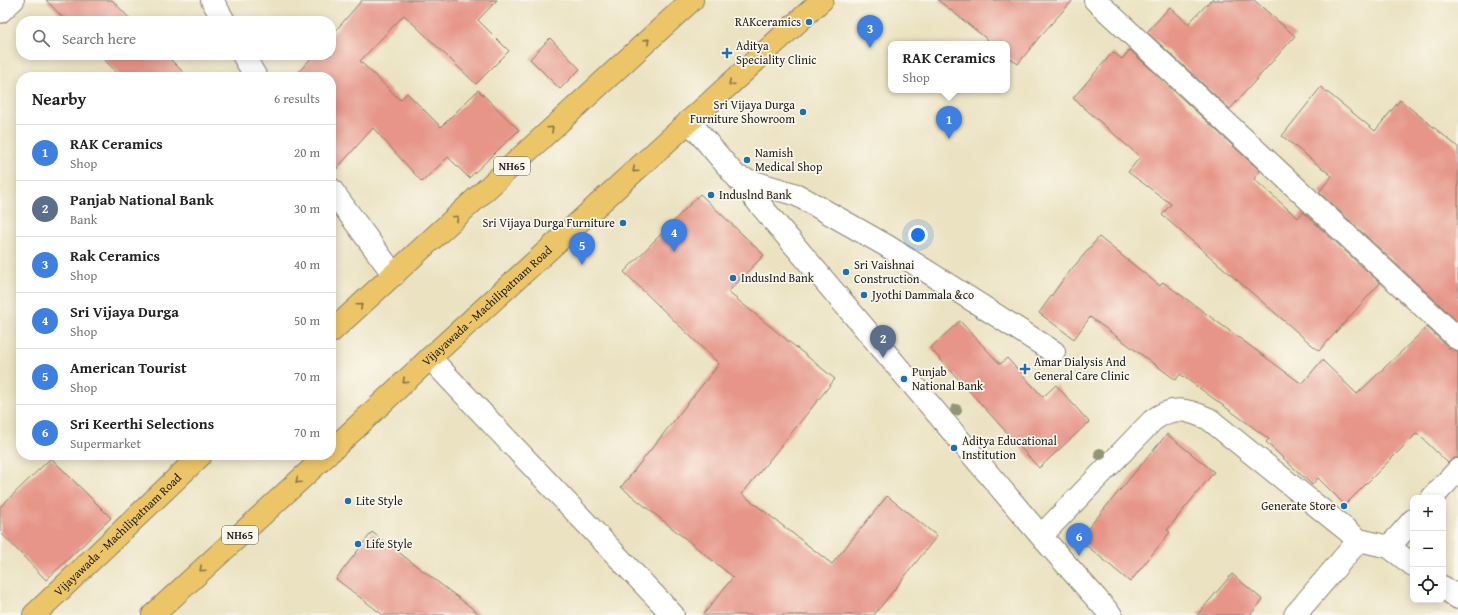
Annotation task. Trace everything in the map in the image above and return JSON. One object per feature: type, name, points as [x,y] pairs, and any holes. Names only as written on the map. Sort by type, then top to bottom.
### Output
[{"type":"highway","name":"NH65","points":[[336,327],[692,0]]},
{"type":"highway","name":"Vijayawada - Machilipatnam Road","points":[[336,446],[430,358],[822,0]]},
{"type":"highway","name":"Vijayawada - Machilipatnam Road","points":[[34,615],[196,460]]},
{"type":"highway","name":"NH65","points":[[152,615],[322,460]]},
{"type":"street","points":[[0,12],[13,0]]},
{"type":"street","points":[[212,0],[221,16]]},
{"type":"street","points":[[1095,0],[1458,339]]},
{"type":"street","points":[[246,60],[253,72]]},
{"type":"street","points":[[689,121],[1042,536],[1112,615]]},
{"type":"street","points":[[737,177],[797,195],[887,246],[1054,352]]},
{"type":"street","points":[[336,196],[394,275]]},
{"type":"street","points":[[430,358],[673,615]]},
{"type":"street","points":[[1042,536],[1152,421],[1163,413],[1175,410],[1190,411],[1209,419],[1359,540],[1388,547],[1410,563]]},
{"type":"street","points":[[1435,495],[1458,470]]},
{"type":"street","points":[[1388,547],[1410,523]]},
{"type":"street","points":[[1296,615],[1359,540]]},
{"type":"street","points":[[1446,589],[1458,598]]},
{"type":"building","points":[[46,0],[112,0],[127,16],[61,16]]},
{"type":"building","points":[[362,0],[497,0],[478,20],[509,51],[476,84],[404,15],[360,61],[400,100],[407,93],[441,127],[478,90],[519,130],[469,178],[448,157],[422,182],[373,128],[336,169],[336,72],[299,72],[309,60],[336,60],[336,30]]},
{"type":"building","points":[[938,0],[1073,0],[1041,35],[1018,64],[1010,58],[1010,41],[989,41]]},
{"type":"building","points":[[1211,0],[1254,0],[1295,36],[1230,109],[1147,32],[1170,7],[1188,24]]},
{"type":"building","points":[[550,38],[580,69],[560,89],[530,59]]},
{"type":"building","points":[[1130,50],[1260,171],[1254,179],[1298,218],[1303,212],[1380,283],[1319,351],[1162,215],[1171,204],[1128,172],[1140,157],[1073,98],[1113,52],[1122,59]]},
{"type":"building","points":[[105,60],[171,60],[183,72],[116,72]]},
{"type":"building","points":[[1321,87],[1375,131],[1400,100],[1458,147],[1458,322],[1319,192],[1332,176],[1282,136]]},
{"type":"building","points":[[700,194],[764,255],[728,292],[835,379],[742,494],[832,564],[887,496],[937,536],[874,615],[703,615],[733,577],[621,487],[719,364],[624,272]]},
{"type":"building","points":[[1099,237],[1160,286],[1163,282],[1302,384],[1322,360],[1357,394],[1427,327],[1449,348],[1458,351],[1458,458],[1454,458],[1448,463],[1417,433],[1345,505],[1318,478],[1312,485],[1266,442],[1269,439],[1180,374],[1176,380],[1090,317],[1074,339],[1039,313],[1065,277]]},
{"type":"building","points":[[960,321],[1000,364],[1007,358],[1043,397],[1056,385],[1089,422],[1039,468],[930,348]]},
{"type":"building","points":[[1167,434],[1214,472],[1167,530],[1170,532],[1130,582],[1079,539]]},
{"type":"building","points":[[49,460],[53,460],[111,518],[46,580],[0,532],[0,507]]},
{"type":"building","points":[[372,532],[481,615],[383,615],[336,579]]},
{"type":"building","points":[[1232,574],[1263,600],[1250,615],[1197,615]]},
{"type":"place","name":"RAKceramics","points":[[809,22]]},
{"type":"place","name":"Rak Ceramics","points":[[870,48]]},
{"type":"place","name":"Aditya Speciality Clinic","points":[[727,53]]},
{"type":"place","name":"Sri Vijaya Durga Furniture Showroom","points":[[803,112]]},
{"type":"place","name":"RAK Ceramics","points":[[949,139]]},
{"type":"place","name":"Namish Medical Shop","points":[[747,160]]},
{"type":"place","name":"Induslnd Bank","points":[[711,195]]},
{"type":"place","name":"Sri Vijaya Durga Furniture","points":[[623,223]]},
{"type":"place","name":"Sri Vijaya Durga","points":[[674,252]]},
{"type":"place","name":"American Tourist","points":[[582,265]]},
{"type":"place","name":"Sri Vaishnai Construction","points":[[846,272]]},
{"type":"place","name":"IndusInd Bank","points":[[733,278]]},
{"type":"place","name":"Jyothi Dammala &co","points":[[864,295]]},
{"type":"place","name":"Panjab National Bank","points":[[883,358]]},
{"type":"place","name":"Amar Dialysis And General Care Clinic","points":[[1025,369]]},
{"type":"place","name":"Punjab National Bank","points":[[904,379]]},
{"type":"place","name":"Aditya Educational Institution","points":[[954,448]]},
{"type":"place","name":"Lite Style","points":[[348,501]]},
{"type":"place","name":"Generate Store","points":[[1344,506]]},
{"type":"place","name":"Life Style","points":[[358,544]]},
{"type":"place","name":"Sri Keerthi Selections","points":[[1079,556]]}]
